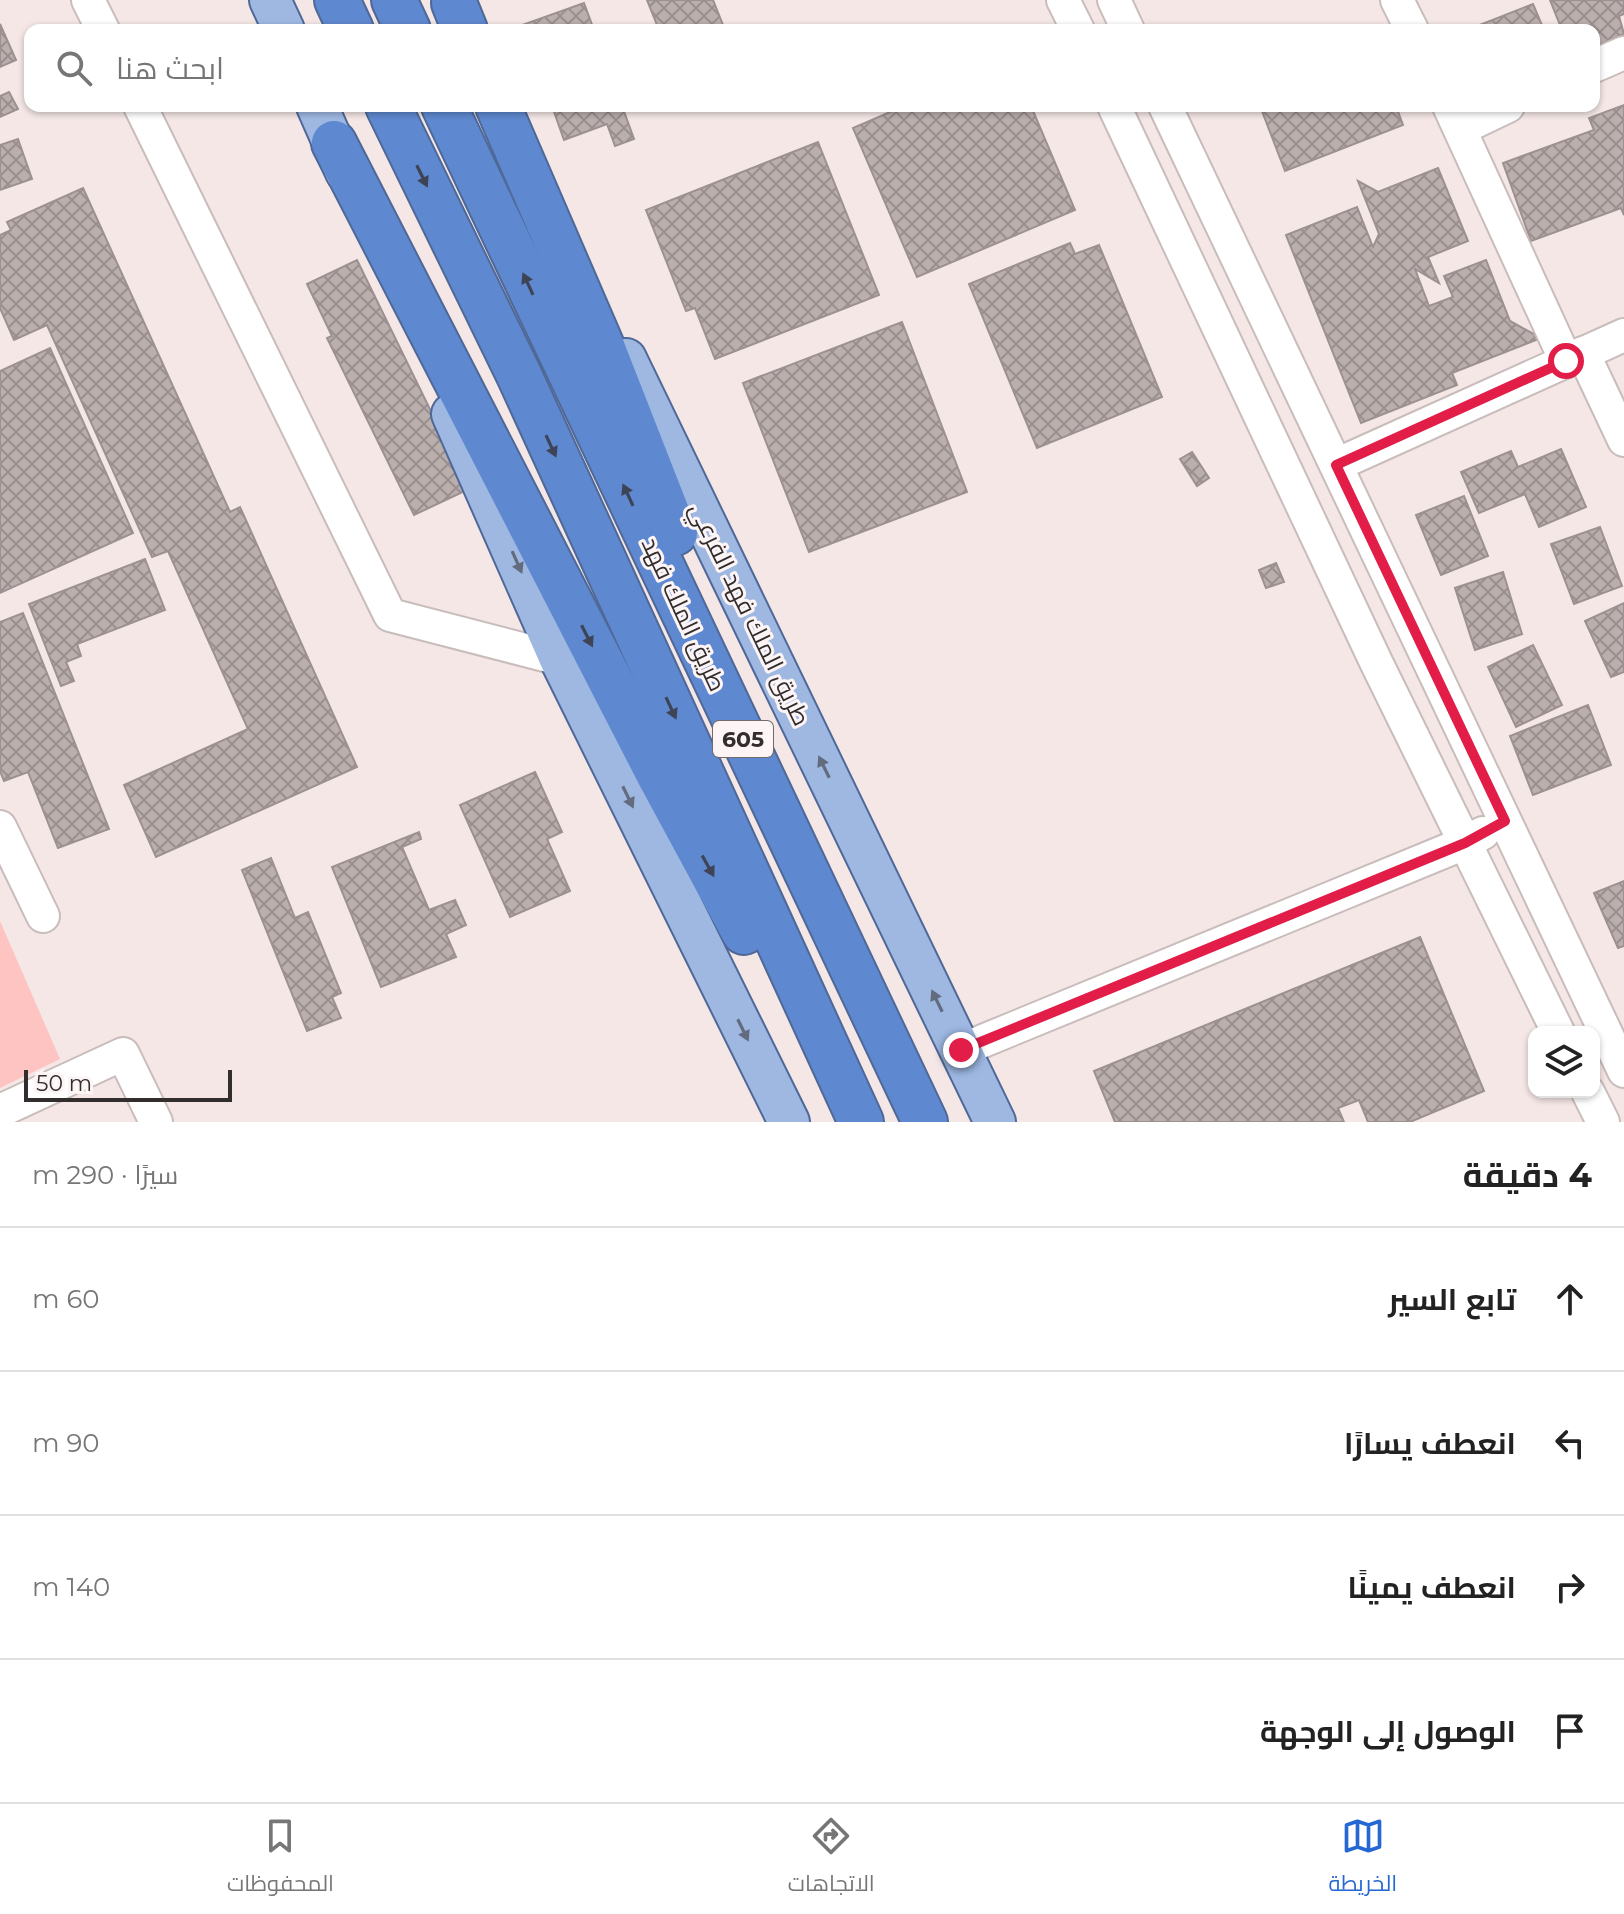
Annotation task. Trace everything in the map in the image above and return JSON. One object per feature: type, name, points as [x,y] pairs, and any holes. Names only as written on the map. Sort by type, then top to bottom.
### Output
[{"type":"highway","points":[[337,0],[348,24]]},
{"type":"highway","points":[[394,0],[405,24]]},
{"type":"highway","name":"طريق الملك فهد","points":[[391,112],[519,375],[860,1122]]},
{"type":"highway","name":"طريق الملك فهد","points":[[447,112],[925,1122]]},
{"type":"highway","points":[[504,112],[603,349],[828,918]]},
{"type":"highway","points":[[325,124],[659,775],[766,971],[860,1122]]},
{"type":"main road","points":[[270,0],[281,24]]},
{"type":"main road","name":"طريق الملك فهد الفرعي","points":[[504,112],[995,1122]]},
{"type":"main road","points":[[325,124],[560,659],[778,1112]]},
{"type":"street","points":[[88,0],[100,24]]},
{"type":"street","points":[[1063,0],[1075,24]]},
{"type":"street","points":[[1114,0],[1125,24]]},
{"type":"street","points":[[1397,0],[1409,24]]},
{"type":"street","points":[[1600,63],[1624,53]]},
{"type":"street","points":[[143,112],[390,615],[560,659]]},
{"type":"street","points":[[1117,112],[1370,650],[1555,1026]]},
{"type":"street","points":[[1168,112],[1624,1071]]},
{"type":"street","points":[[1479,112],[1454,117],[1574,357],[1624,440]]},
{"type":"street","points":[[1336,465],[1624,335]]},
{"type":"street","points":[[961,1050],[1465,843],[1505,821]]},
{"type":"street","points":[[0,827],[43,916]]},
{"type":"street","points":[[0,1111],[123,1054],[156,1122]]},
{"type":"street","points":[[1591,1098],[1603,1122]]},
{"type":"shaded area","points":[[0,921],[60,1059],[0,1088]]},
{"type":"building","points":[[647,0],[713,0],[723,24],[657,24]]},
{"type":"building","points":[[1550,0],[1624,0],[1624,14],[1619,16],[1624,34],[1600,44],[1600,24],[1560,24]]},
{"type":"building","points":[[584,3],[592,24],[525,24]]},
{"type":"building","points":[[1533,4],[1541,24],[1482,24]]},
{"type":"building","points":[[0,24],[16,60],[0,67]]},
{"type":"building","points":[[9,92],[18,109],[0,117],[0,96]]},
{"type":"building","points":[[1624,105],[1624,215],[1621,208],[1531,241],[1503,163],[1594,130],[1589,118]]},
{"type":"building","points":[[554,112],[624,112],[634,139],[615,146],[607,124],[564,140]]},
{"type":"building","points":[[890,112],[1034,112],[1075,210],[917,277],[853,128]]},
{"type":"building","points":[[1262,112],[1398,112],[1403,125],[1285,171]]},
{"type":"building","points":[[18,139],[32,179],[0,190],[0,145]]},
{"type":"building","points":[[818,142],[879,295],[715,359],[695,308],[686,311],[646,210]]},
{"type":"building","points":[[1438,168],[1468,241],[1428,257],[1439,283],[1415,269],[1429,306],[1453,297],[1444,276],[1486,260],[1510,321],[1541,338],[1452,373],[1457,385],[1361,423],[1286,235],[1357,207],[1373,247],[1379,234],[1358,181],[1378,192]]},
{"type":"building","points":[[83,188],[230,512],[240,507],[357,767],[156,857],[124,785],[248,729],[168,551],[152,557],[47,325],[14,340],[0,308],[0,235],[11,230],[7,222]]},
{"type":"building","points":[[1070,243],[1075,254],[1099,245],[1162,397],[1037,448],[969,284]]},
{"type":"building","points":[[357,260],[469,489],[414,515],[327,338],[332,336],[307,284]]},
{"type":"building","points":[[902,322],[967,492],[809,552],[743,383]]},
{"type":"building","points":[[50,348],[133,533],[0,593],[0,371]]},
{"type":"building","points":[[1561,449],[1586,507],[1539,527],[1525,494],[1479,513],[1461,472],[1511,451],[1518,467]]},
{"type":"building","points":[[1192,452],[1209,478],[1197,486],[1180,459]]},
{"type":"building","points":[[1464,496],[1488,556],[1441,575],[1416,515]]},
{"type":"building","points":[[1600,527],[1622,586],[1574,604],[1551,544]]},
{"type":"building","points":[[145,559],[165,610],[77,644],[81,656],[66,662],[74,681],[61,686],[29,604]]},
{"type":"building","points":[[1276,563],[1284,582],[1266,588],[1259,570]]},
{"type":"building","points":[[1503,572],[1522,634],[1475,650],[1455,588]]},
{"type":"building","points":[[1624,603],[1624,672],[1611,677],[1585,621]]},
{"type":"building","points":[[23,613],[109,829],[58,848],[28,772],[4,781],[0,771],[0,622]]},
{"type":"building","points":[[1533,645],[1562,705],[1516,727],[1488,667]]},
{"type":"building","points":[[1588,705],[1611,765],[1533,795],[1510,736]]},
{"type":"building","points":[[535,772],[562,832],[547,839],[570,891],[510,917],[460,805]]},
{"type":"building","points":[[419,832],[421,839],[402,847],[429,910],[455,900],[466,925],[446,934],[456,957],[381,987],[332,867]]},
{"type":"building","points":[[271,858],[295,918],[308,912],[341,993],[332,997],[341,1018],[307,1031],[242,870]]},
{"type":"building","points":[[1624,881],[1624,946],[1618,948],[1594,893]]},
{"type":"building","points":[[1420,937],[1484,1091],[1410,1122],[1368,1122],[1359,1100],[1338,1108],[1344,1122],[1115,1122],[1094,1071]]},
{"type":"route","points":[[961,1050],[1465,843],[1505,821],[1336,465],[1566,361]]}]
